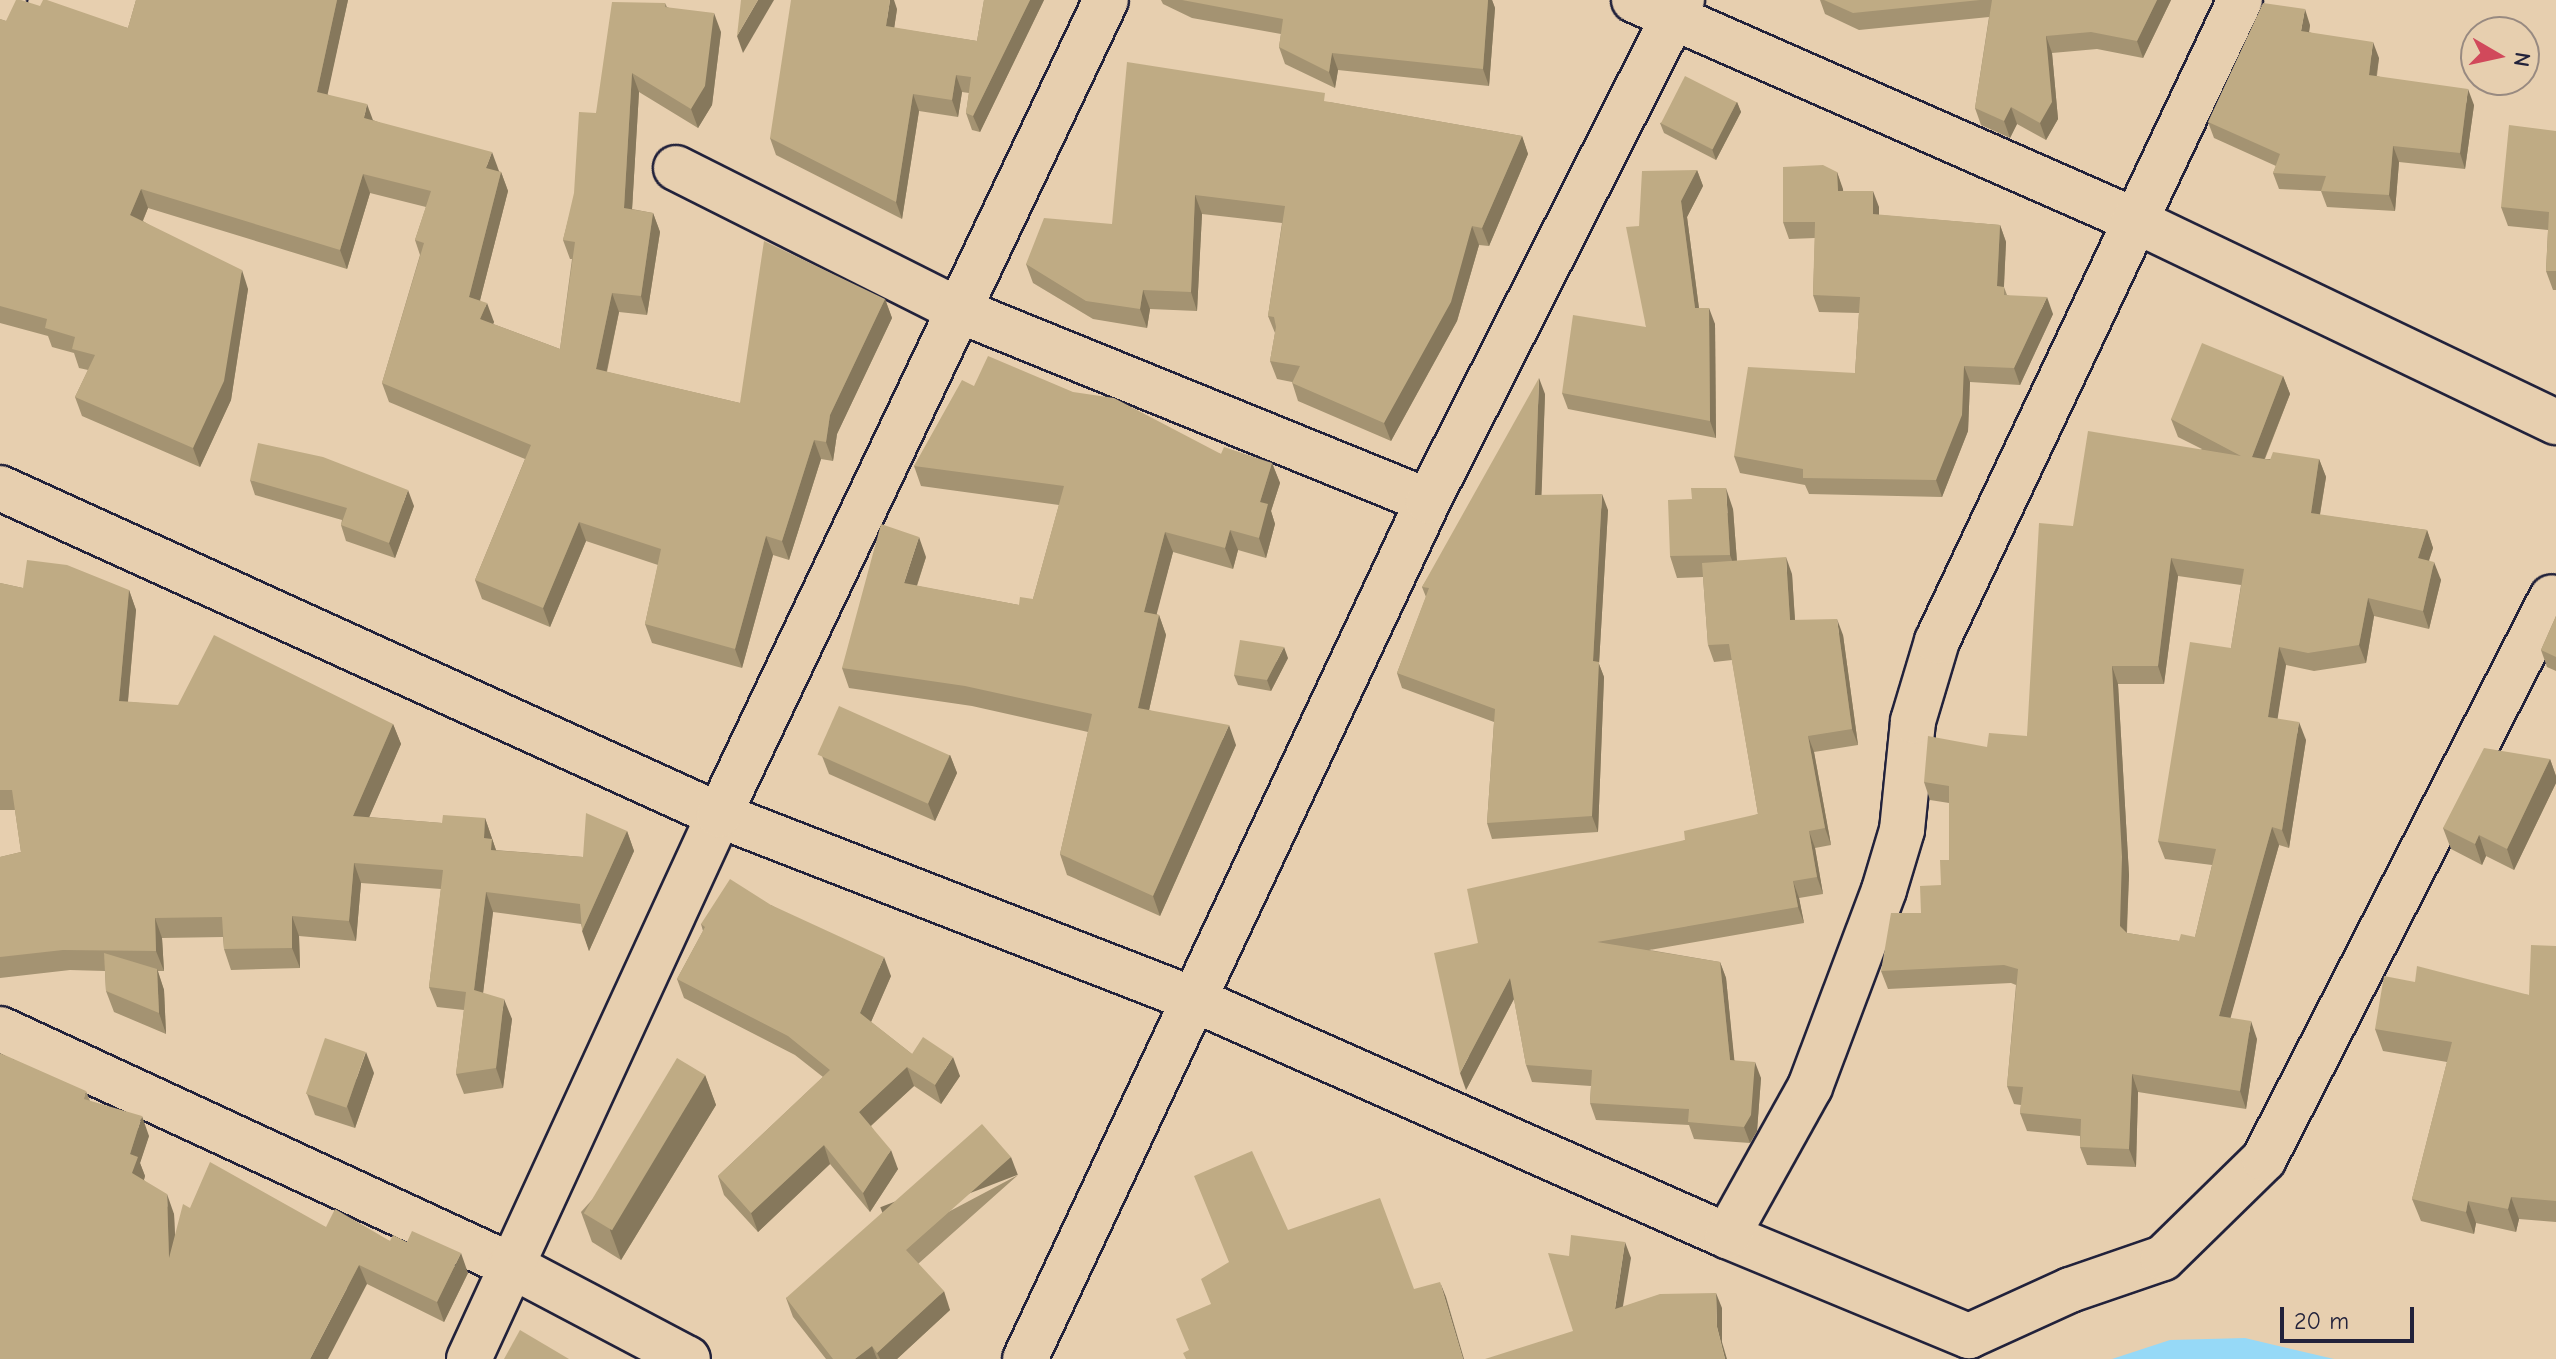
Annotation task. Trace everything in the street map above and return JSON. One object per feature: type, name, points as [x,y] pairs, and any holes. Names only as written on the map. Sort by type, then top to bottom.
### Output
[{"type":"street","points":[[0,10],[4,0]]},
{"type":"street","points":[[469,1359],[719,815],[1106,0]]},
{"type":"street","points":[[1634,0],[1678,8],[2134,220],[2556,422]]},
{"type":"street","points":[[1727,1236],[1810,1087],[1884,890],[1902,830],[1913,721],[1937,641],[2240,0]]},
{"type":"street","points":[[1025,1359],[1428,501],[1678,8]]},
{"type":"street","points":[[676,168],[958,310],[1428,501]]},
{"type":"street","points":[[0,488],[719,815],[1195,1000],[1727,1236],[1969,1336],[2070,1290],[2163,1258],[2264,1159],[2552,597]]},
{"type":"street","points":[[0,1029],[510,1265],[688,1359]]},
{"type":"water","points":[[2245,1338],[2334,1359],[2112,1359],[2170,1340]]},
{"type":"building","points":[[16,0],[40,6],[43,0],[47,0],[128,28],[136,0],[337,0],[317,92],[367,104],[364,118],[492,152],[486,168],[501,172],[469,297],[487,303],[480,319],[560,349],[575,242],[563,240],[574,193],[579,112],[596,113],[612,2],[665,3],[665,7],[714,13],[705,86],[691,109],[632,73],[624,208],[653,213],[641,296],[612,293],[596,369],[740,403],[764,241],[885,299],[830,415],[826,442],[814,440],[782,541],[766,536],[735,649],[645,624],[661,549],[579,522],[543,608],[475,580],[531,445],[382,383],[424,243],[415,240],[431,191],[363,174],[340,250],[141,189],[130,215],[242,270],[224,381],[193,448],[75,397],[95,355],[72,349],[75,337],[45,328],[47,319],[0,306],[0,19],[6,21]]},
{"type":"building","points":[[741,0],[758,0],[737,36]]},
{"type":"building","points":[[791,0],[890,0],[886,26],[977,41],[984,0],[1030,0],[973,116],[966,113],[971,77],[956,75],[952,100],[913,94],[896,202],[770,138]]},
{"type":"building","points":[[1182,0],[1488,0],[1483,69],[1332,53],[1329,72],[1279,47],[1283,19]]},
{"type":"building","points":[[1824,0],[1980,0],[1853,13]]},
{"type":"building","points":[[1992,0],[2157,0],[2137,41],[2091,32],[2046,36],[2052,102],[2040,123],[2011,107],[2004,121],[1975,108]]},
{"type":"building","points":[[2263,3],[2305,9],[2301,31],[2373,42],[2369,75],[2460,88],[2460,96],[2467,96],[2460,153],[2393,146],[2389,195],[2321,191],[2326,176],[2273,173],[2280,154],[2208,122]]},
{"type":"building","points":[[1127,62],[1325,93],[1324,101],[1522,136],[1482,228],[1472,226],[1451,302],[1384,423],[1292,383],[1300,366],[1270,361],[1276,327],[1274,317],[1268,316],[1285,206],[1195,195],[1191,292],[1143,290],[1140,309],[1086,301],[1026,264],[1044,218],[1112,224]]},
{"type":"building","points":[[1685,76],[1737,102],[1713,150],[1661,123]]},
{"type":"building","points":[[2509,125],[2556,131],[2556,271],[2546,271],[2549,212],[2501,207]]},
{"type":"building","points":[[1823,165],[1837,172],[1838,191],[1873,191],[1873,214],[2000,225],[1997,286],[2004,287],[2004,295],[2047,297],[2014,368],[1964,366],[1962,415],[1936,480],[1803,478],[1803,469],[1734,456],[1748,367],[1855,373],[1860,297],[1813,295],[1815,222],[1783,222],[1783,167]]},
{"type":"building","points":[[1697,170],[1681,201],[1695,308],[1709,308],[1710,421],[1562,393],[1573,315],[1646,327],[1626,227],[1639,226],[1642,171]]},
{"type":"building","points":[[2202,343],[2283,376],[2252,457],[2270,460],[2273,452],[2319,459],[2311,513],[2427,530],[2418,558],[2434,562],[2423,611],[2368,598],[2359,645],[2308,653],[2279,647],[2268,717],[2299,722],[2282,830],[2272,827],[2219,1016],[2251,1021],[2240,1091],[2132,1074],[2129,1149],[2080,1147],[2081,1119],[2020,1113],[2023,1087],[2007,1086],[2018,969],[2004,965],[1881,971],[1891,913],[1921,913],[1920,886],[1941,885],[1940,860],[1949,860],[1949,786],[1924,782],[1928,736],[1987,747],[1989,733],[2027,736],[2039,523],[2073,526],[2088,431],[2241,456],[2171,419]],"holes":[[[2171,558],[2244,569],[2231,648],[2190,642],[2158,841],[2216,849],[2195,937],[2181,934],[2179,941],[2127,933],[2120,926],[2122,857],[2112,666],[2158,666]]]},
{"type":"building","points":[[988,356],[1073,392],[1114,398],[1221,454],[1224,447],[1272,463],[1260,502],[1268,504],[1259,538],[1230,530],[1225,548],[1165,532],[1144,612],[1159,615],[1138,708],[1229,725],[1153,896],[1060,854],[1092,714],[965,686],[842,668],[881,524],[919,537],[904,583],[1019,605],[1020,597],[1033,599],[1064,486],[914,466],[962,380],[974,386]]},
{"type":"building","points":[[1539,378],[1535,495],[1602,494],[1593,661],[1599,662],[1592,816],[1487,823],[1495,709],[1397,673],[1429,588],[1422,587]]},
{"type":"building","points":[[258,443],[323,457],[408,490],[389,543],[341,525],[347,508],[250,480]]},
{"type":"building","points":[[1691,488],[1726,488],[1730,555],[1670,556],[1668,500],[1692,499]]},
{"type":"building","points":[[1786,557],[1790,620],[1837,619],[1852,729],[1808,736],[1825,828],[1809,831],[1817,877],[1793,881],[1798,907],[1597,942],[1720,962],[1730,1060],[1755,1062],[1751,1115],[1744,1127],[1688,1122],[1689,1109],[1590,1103],[1592,1070],[1526,1065],[1510,978],[1460,1073],[1434,953],[1478,943],[1467,889],[1685,840],[1684,831],[1758,814],[1729,644],[1708,645],[1702,563]]},
{"type":"building","points":[[27,560],[67,565],[129,590],[119,701],[178,705],[214,635],[393,724],[353,816],[442,823],[443,815],[485,818],[484,838],[492,839],[491,850],[583,857],[586,813],[627,831],[582,931],[580,904],[486,892],[474,990],[504,999],[496,1068],[456,1074],[466,992],[429,987],[443,870],[354,863],[349,921],[292,916],[292,948],[224,949],[222,917],[155,918],[156,951],[63,950],[0,957],[0,857],[21,852],[12,790],[0,790],[0,583],[23,588]]},
{"type":"building","points":[[2556,616],[2556,657],[2541,650]]},
{"type":"building","points":[[1240,640],[1284,647],[1267,680],[1234,675]]},
{"type":"building","points":[[839,706],[950,755],[928,804],[817,754]]},
{"type":"building","points":[[2484,748],[2550,759],[2507,849],[2479,835],[2475,844],[2443,828]]},
{"type":"building","points":[[730,879],[771,905],[884,957],[860,1013],[912,1054],[923,1037],[953,1057],[935,1085],[907,1067],[859,1112],[891,1150],[863,1193],[824,1145],[751,1213],[718,1176],[830,1070],[788,1036],[677,979],[705,927],[701,924]]},
{"type":"building","points":[[2531,945],[2556,946],[2556,1201],[2511,1197],[2508,1209],[2468,1201],[2466,1212],[2412,1199],[2452,1042],[2375,1029],[2384,976],[2415,982],[2417,966],[2529,995]]},
{"type":"building","points":[[104,953],[157,969],[159,1013],[106,991]]},
{"type":"building","points":[[325,1038],[366,1052],[346,1108],[306,1094]]},
{"type":"building","points":[[0,1053],[86,1091],[84,1099],[142,1116],[130,1154],[138,1157],[132,1173],[167,1194],[169,1258],[183,1204],[190,1208],[210,1162],[326,1227],[335,1209],[390,1241],[393,1235],[407,1242],[412,1231],[461,1253],[437,1302],[359,1265],[310,1359],[0,1359]]},
{"type":"building","points":[[677,1058],[705,1075],[612,1230],[584,1213]]},
{"type":"building","points":[[982,1124],[1011,1157],[906,1250],[944,1291],[877,1353],[872,1346],[855,1359],[833,1359],[786,1298]]},
{"type":"building","points":[[1252,1151],[1288,1230],[1380,1198],[1414,1289],[1440,1282],[1463,1359],[1186,1359],[1183,1353],[1189,1350],[1176,1319],[1211,1304],[1201,1279],[1229,1262],[1194,1176]]},
{"type":"building","points":[[1571,1235],[1625,1242],[1615,1309],[1660,1294],[1716,1293],[1717,1327],[1725,1359],[1485,1359],[1573,1331],[1548,1253],[1569,1256]]},
{"type":"building","points":[[520,1330],[569,1359],[504,1359]]}]
